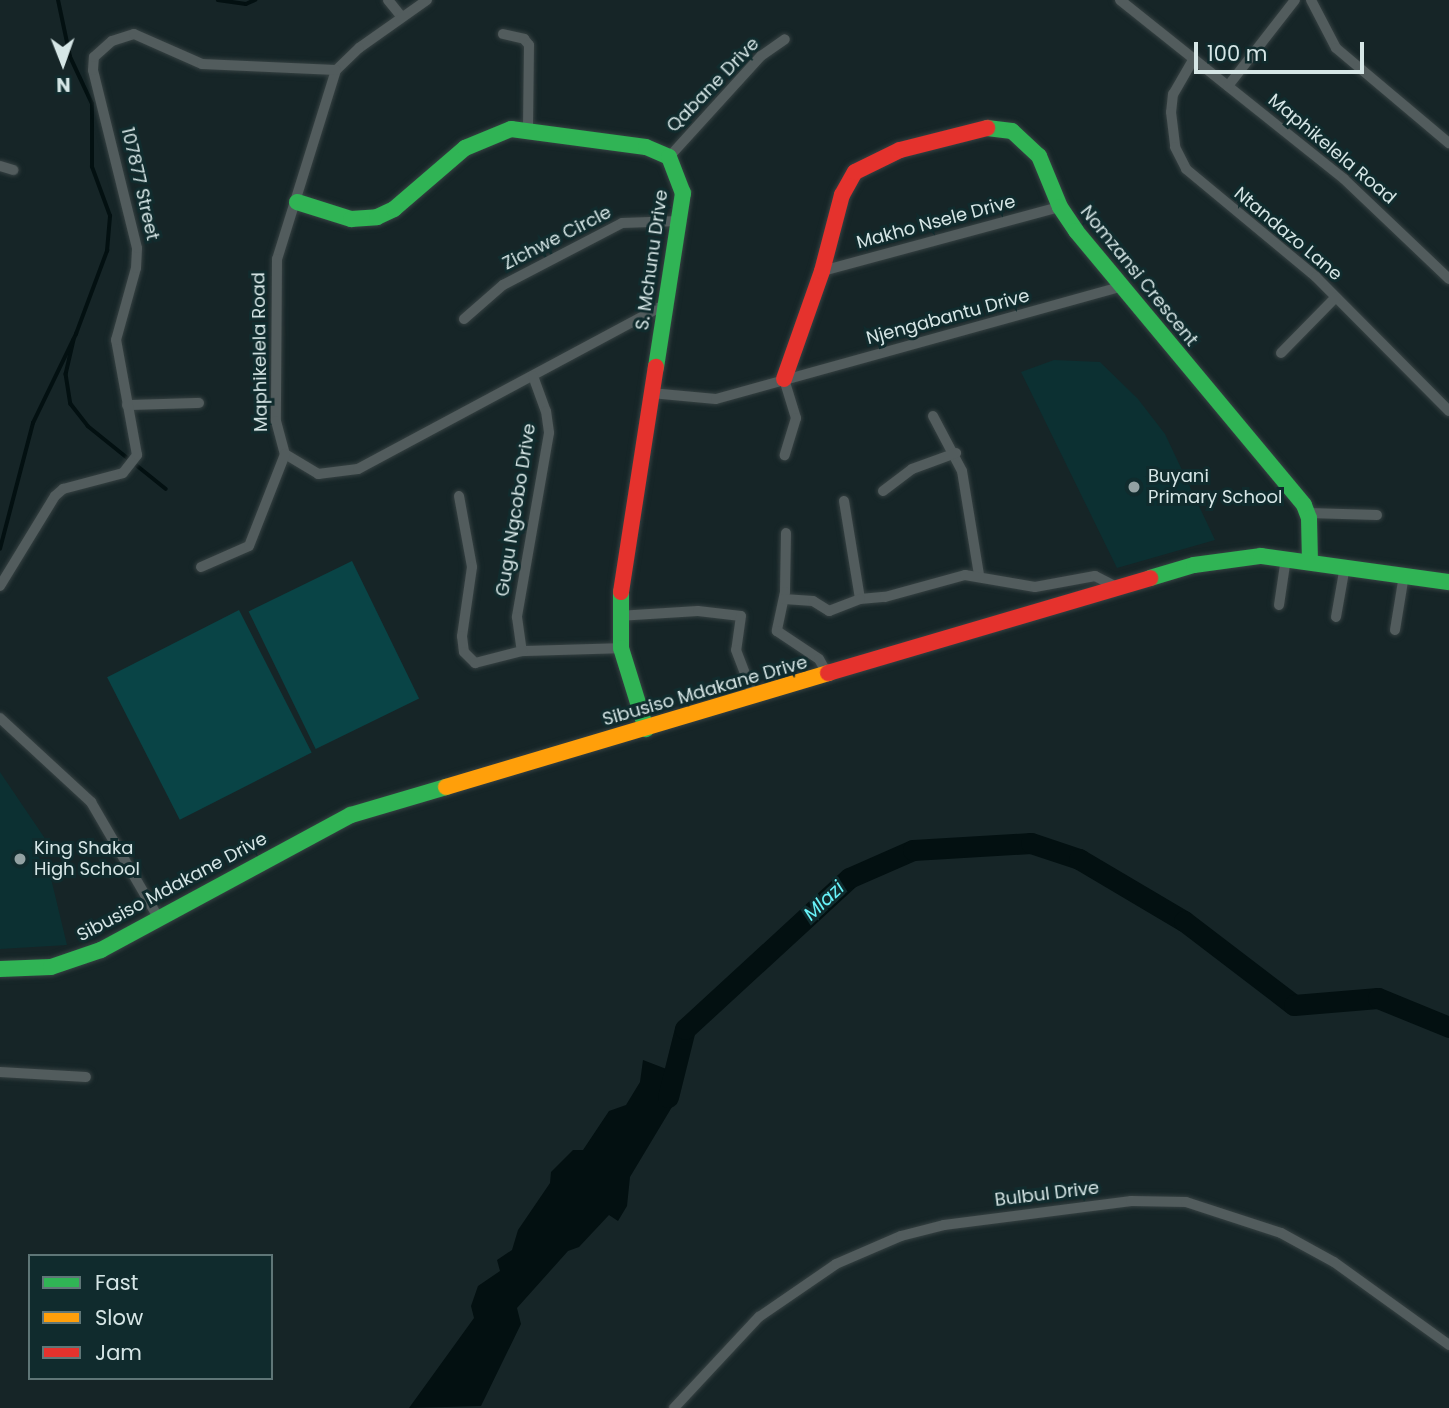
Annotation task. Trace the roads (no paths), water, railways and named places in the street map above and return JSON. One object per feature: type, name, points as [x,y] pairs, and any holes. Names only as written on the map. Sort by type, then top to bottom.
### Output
[{"type":"street","points":[[388,0],[402,17]]},
{"type":"street","points":[[336,71],[402,17],[428,0]]},
{"type":"street","name":"Maphikelela Road","points":[[1120,0],[1376,206],[1449,279]]},
{"type":"street","points":[[1228,86],[1295,0]]},
{"type":"street","points":[[1311,0],[1336,48],[1449,143]]},
{"type":"street","name":"107877 Street","points":[[0,586],[55,496],[64,489],[131,468],[137,455],[116,340],[136,268],[137,248],[92,62],[112,41],[134,34],[202,64],[336,71]]},
{"type":"street","points":[[503,34],[524,39],[529,45],[528,128]]},
{"type":"street","name":"Qabane Drive","points":[[669,157],[761,55],[785,39]]},
{"type":"street","name":"Ntandazo Lane","points":[[1193,60],[1173,94],[1171,112],[1175,147],[1186,169],[1336,298],[1449,411]]},
{"type":"street","name":"Maphikelela Road","points":[[336,71],[297,202],[277,258],[274,286],[276,421],[285,454],[317,474],[358,469],[666,304]]},
{"type":"street","name":"Nomzansi Crescent","points":[[784,379],[822,271],[842,195],[855,172],[912,146],[986,127],[1012,131],[1039,156],[1060,206],[1121,288],[1308,513]]},
{"type":"street","points":[[297,202],[351,219],[377,217],[394,209],[478,139],[511,129],[528,128],[646,147],[669,157]]},
{"type":"street","name":"S. Mchunu Drive","points":[[646,729],[621,648],[618,616],[680,221],[681,181],[669,157]]},
{"type":"street","points":[[0,166],[13,170]]},
{"type":"street","name":"Makho Nsele Drive","points":[[822,271],[1060,206]]},
{"type":"street","name":"Zichwe Circle","points":[[464,319],[502,285],[622,223],[680,221]]},
{"type":"street","name":"Njengabantu Drive","points":[[784,379],[1121,288]]},
{"type":"street","points":[[1281,353],[1336,298]]},
{"type":"street","name":"Gugu Ngcobo Drive","points":[[522,652],[517,617],[549,433],[547,411],[533,376]]},
{"type":"street","points":[[651,393],[707,400],[784,379],[796,418],[785,455]]},
{"type":"street","points":[[127,405],[199,403]]},
{"type":"street","points":[[933,416],[956,453],[967,492],[979,575]]},
{"type":"street","points":[[883,491],[912,468],[956,453]]},
{"type":"street","points":[[201,567],[249,546],[285,454]]},
{"type":"street","points":[[459,496],[472,566],[462,646],[475,663],[522,652],[621,648]]},
{"type":"street","points":[[845,501],[860,599]]},
{"type":"street","points":[[1310,561],[1308,513],[1377,515]]},
{"type":"street","points":[[786,533],[784,598],[779,634],[818,659],[828,675]]},
{"type":"street","points":[[1279,605],[1286,558]]},
{"type":"street","name":"Sibusiso Mdakane Drive","points":[[0,969],[51,967],[76,960],[332,822],[1219,559],[1286,558],[1449,582]]},
{"type":"street","points":[[1336,617],[1345,566]]},
{"type":"street","points":[[784,598],[813,601],[829,611],[860,599],[979,575],[1035,587],[1095,576],[1119,588]]},
{"type":"street","points":[[1395,630],[1404,575]]},
{"type":"street","points":[[618,616],[698,611],[741,616],[736,650],[754,697]]},
{"type":"street","points":[[0,718],[91,802],[158,917]]},
{"type":"street","points":[[0,1072],[86,1077]]},
{"type":"street","name":"Bulbul Drive","points":[[674,1408],[759,1317],[836,1264],[901,1236],[944,1225],[1131,1201],[1186,1202],[1282,1233],[1334,1262],[1449,1345]]},
{"type":"waterway","points":[[0,549],[33,423],[76,334],[107,251],[110,216],[92,167],[92,104],[70,57],[58,0]]},
{"type":"waterway","points":[[218,0],[246,4],[255,0]]},
{"type":"waterway","points":[[74,340],[66,374],[71,404],[88,426],[166,489]]},
{"type":"waterway","name":"Mlazi","points":[[668,1097],[685,1029],[849,878],[913,850],[1031,843],[1079,859],[1184,921],[1294,1005],[1378,998],[1449,1027]]},
{"type":"place","name":"Buyani Primary School","points":[[1134,487]]},
{"type":"place","name":"King Shaka High School","points":[[20,859]]}]
